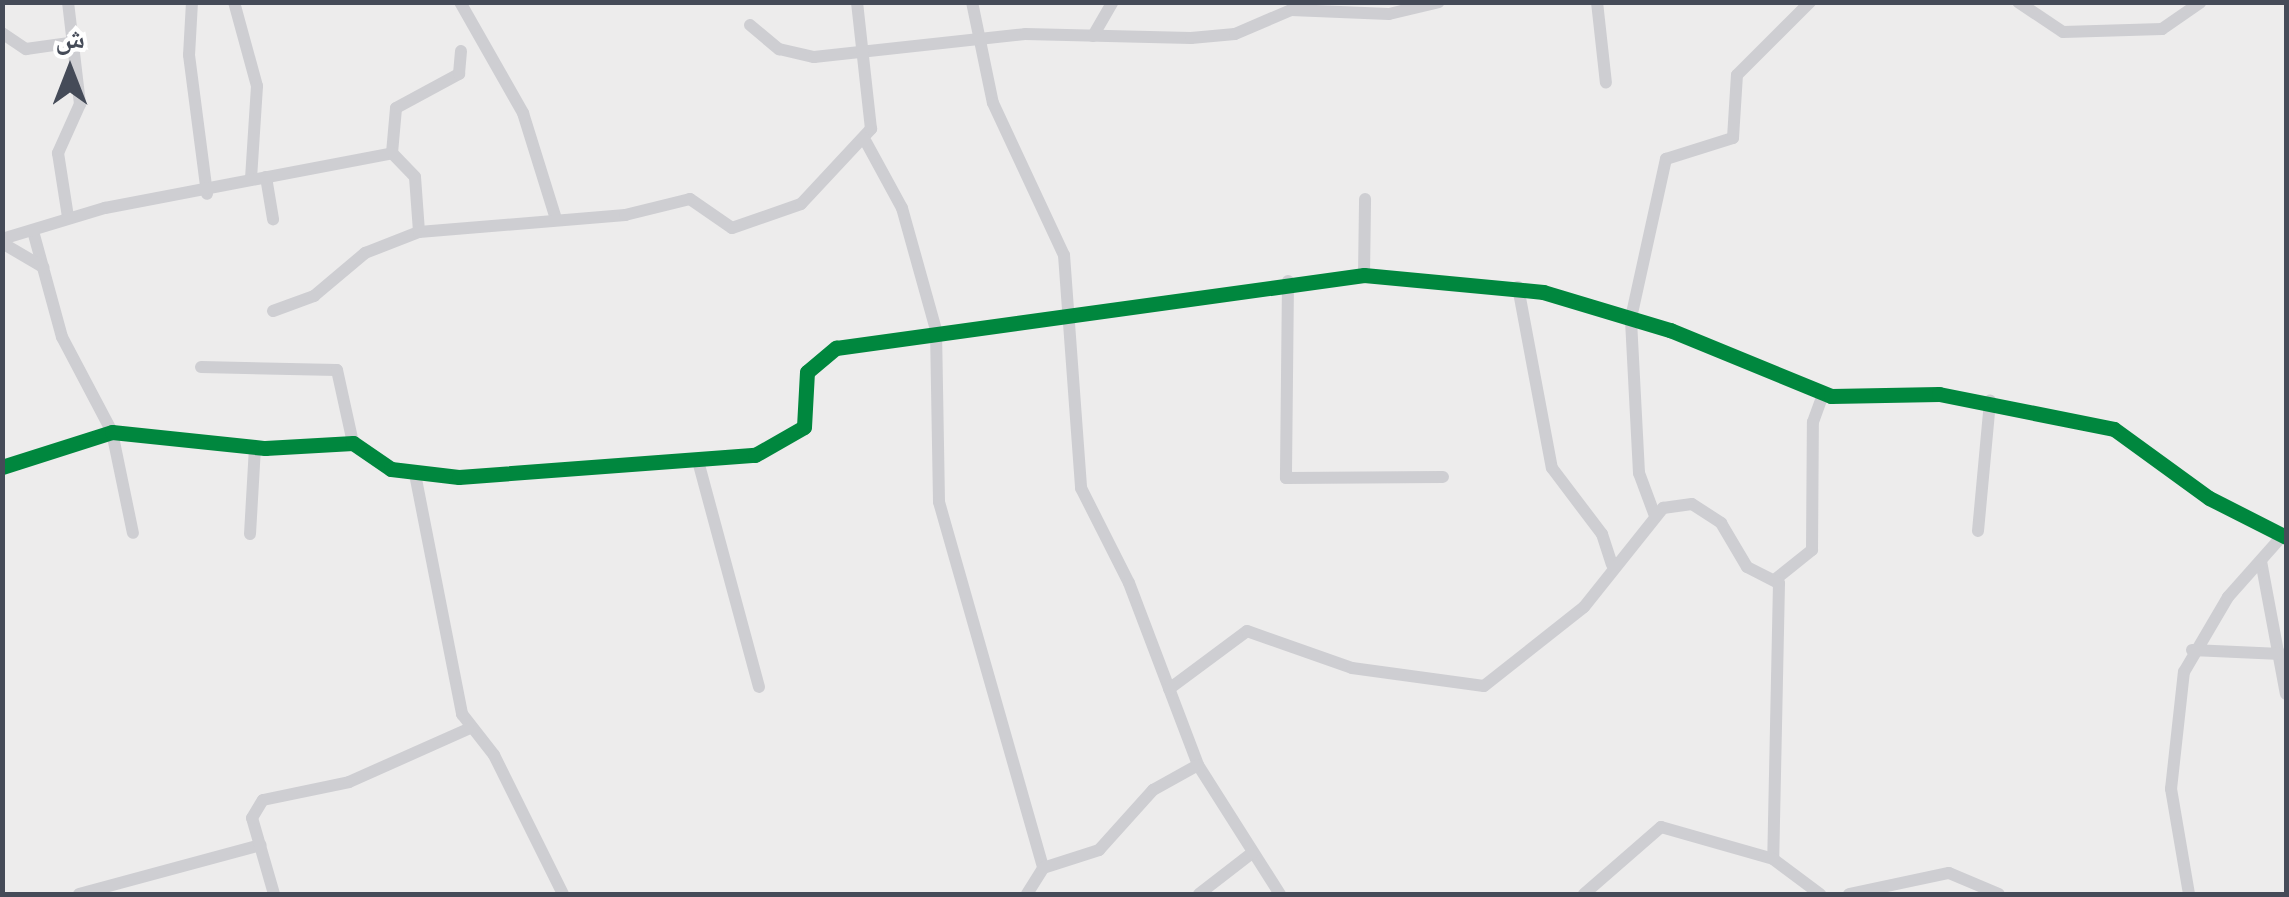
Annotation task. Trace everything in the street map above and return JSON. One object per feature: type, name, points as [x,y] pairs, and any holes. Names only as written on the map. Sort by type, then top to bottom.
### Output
[{"type":"street","points":[[68,2],[68,43],[80,104],[58,153],[68,217]]},
{"type":"street","points":[[192,2],[188,55],[207,194]]},
{"type":"street","points":[[234,2],[258,86],[250,180]]},
{"type":"street","points":[[460,2],[524,113],[555,216]]},
{"type":"street","points":[[857,2],[867,52],[866,142],[902,208],[936,330],[939,502],[1042,868],[1028,894]]},
{"type":"street","points":[[972,2],[994,104],[1064,255],[1072,458],[1198,765],[1280,894]]},
{"type":"street","points":[[1093,36],[1113,2]]},
{"type":"street","points":[[750,25],[795,56],[867,52],[979,38],[1235,34],[1291,10],[1403,13],[1440,2]]},
{"type":"street","points":[[1597,2],[1606,83]]},
{"type":"street","points":[[1655,516],[1639,473],[1631,318],[1666,159],[1733,138],[1737,75],[1810,2]]},
{"type":"street","points":[[2018,2],[2063,32],[2162,29],[2201,2]]},
{"type":"street","points":[[2,33],[26,49],[68,43]]},
{"type":"street","points":[[420,232],[415,177],[392,152],[396,108],[459,74],[461,51]]},
{"type":"street","points":[[273,311],[314,296],[365,253],[420,232],[555,216],[625,215],[690,199],[720,226],[751,225],[802,204],[866,142]]},
{"type":"street","points":[[2,241],[68,217],[207,194],[250,180],[392,152]]},
{"type":"street","points":[[266,177],[274,220]]},
{"type":"street","points":[[1364,275],[1365,199]]},
{"type":"street","points":[[34,231],[62,337],[112,432],[133,533]]},
{"type":"street","points":[[2,241],[43,267]]},
{"type":"street","points":[[2,467],[112,432],[255,447],[353,443],[415,474],[518,477],[698,461],[792,441],[808,412],[806,372],[823,353],[936,330],[1288,281],[1364,275],[1518,287],[1631,318],[1823,394],[1990,401],[2136,438],[2209,498],[2285,536],[2192,650],[2170,789],[2189,894]]},
{"type":"street","points":[[1288,281],[1286,478],[1443,477]]},
{"type":"street","points":[[1518,287],[1552,468],[1602,534],[1612,564]]},
{"type":"street","points":[[201,367],[337,370],[353,443]]},
{"type":"street","points":[[1777,578],[1812,550],[1813,427],[1823,394]]},
{"type":"street","points":[[1978,532],[1990,401]]},
{"type":"street","points":[[250,534],[255,447]]},
{"type":"street","points":[[698,461],[759,687]]},
{"type":"street","points":[[415,474],[468,729],[494,755],[562,894]]},
{"type":"street","points":[[1169,690],[1247,631],[1352,668],[1484,686],[1584,607],[1612,564],[1655,516],[1692,504],[1721,524],[1747,567],[1777,578]]},
{"type":"street","points":[[2262,561],[2286,694]]},
{"type":"street","points":[[1772,858],[1777,578]]},
{"type":"street","points":[[2192,650],[2280,654]]},
{"type":"street","points":[[274,894],[252,818],[263,800],[348,782],[468,729]]},
{"type":"street","points":[[1042,868],[1099,850],[1153,790],[1198,765]]},
{"type":"street","points":[[1584,894],[1661,827],[1772,858],[1820,894]]},
{"type":"street","points":[[79,894],[260,846]]},
{"type":"street","points":[[1199,894],[1252,854]]},
{"type":"street","points":[[1849,894],[1949,873],[1999,894]]},
{"type":"cycle path","points":[[2,467],[112,432],[265,448],[353,443],[391,469],[459,477],[755,455],[804,427],[807,372],[836,348],[1364,275],[1543,292],[1670,330],[1831,396],[1939,394],[2114,429],[2209,498],[2286,537]]}]
